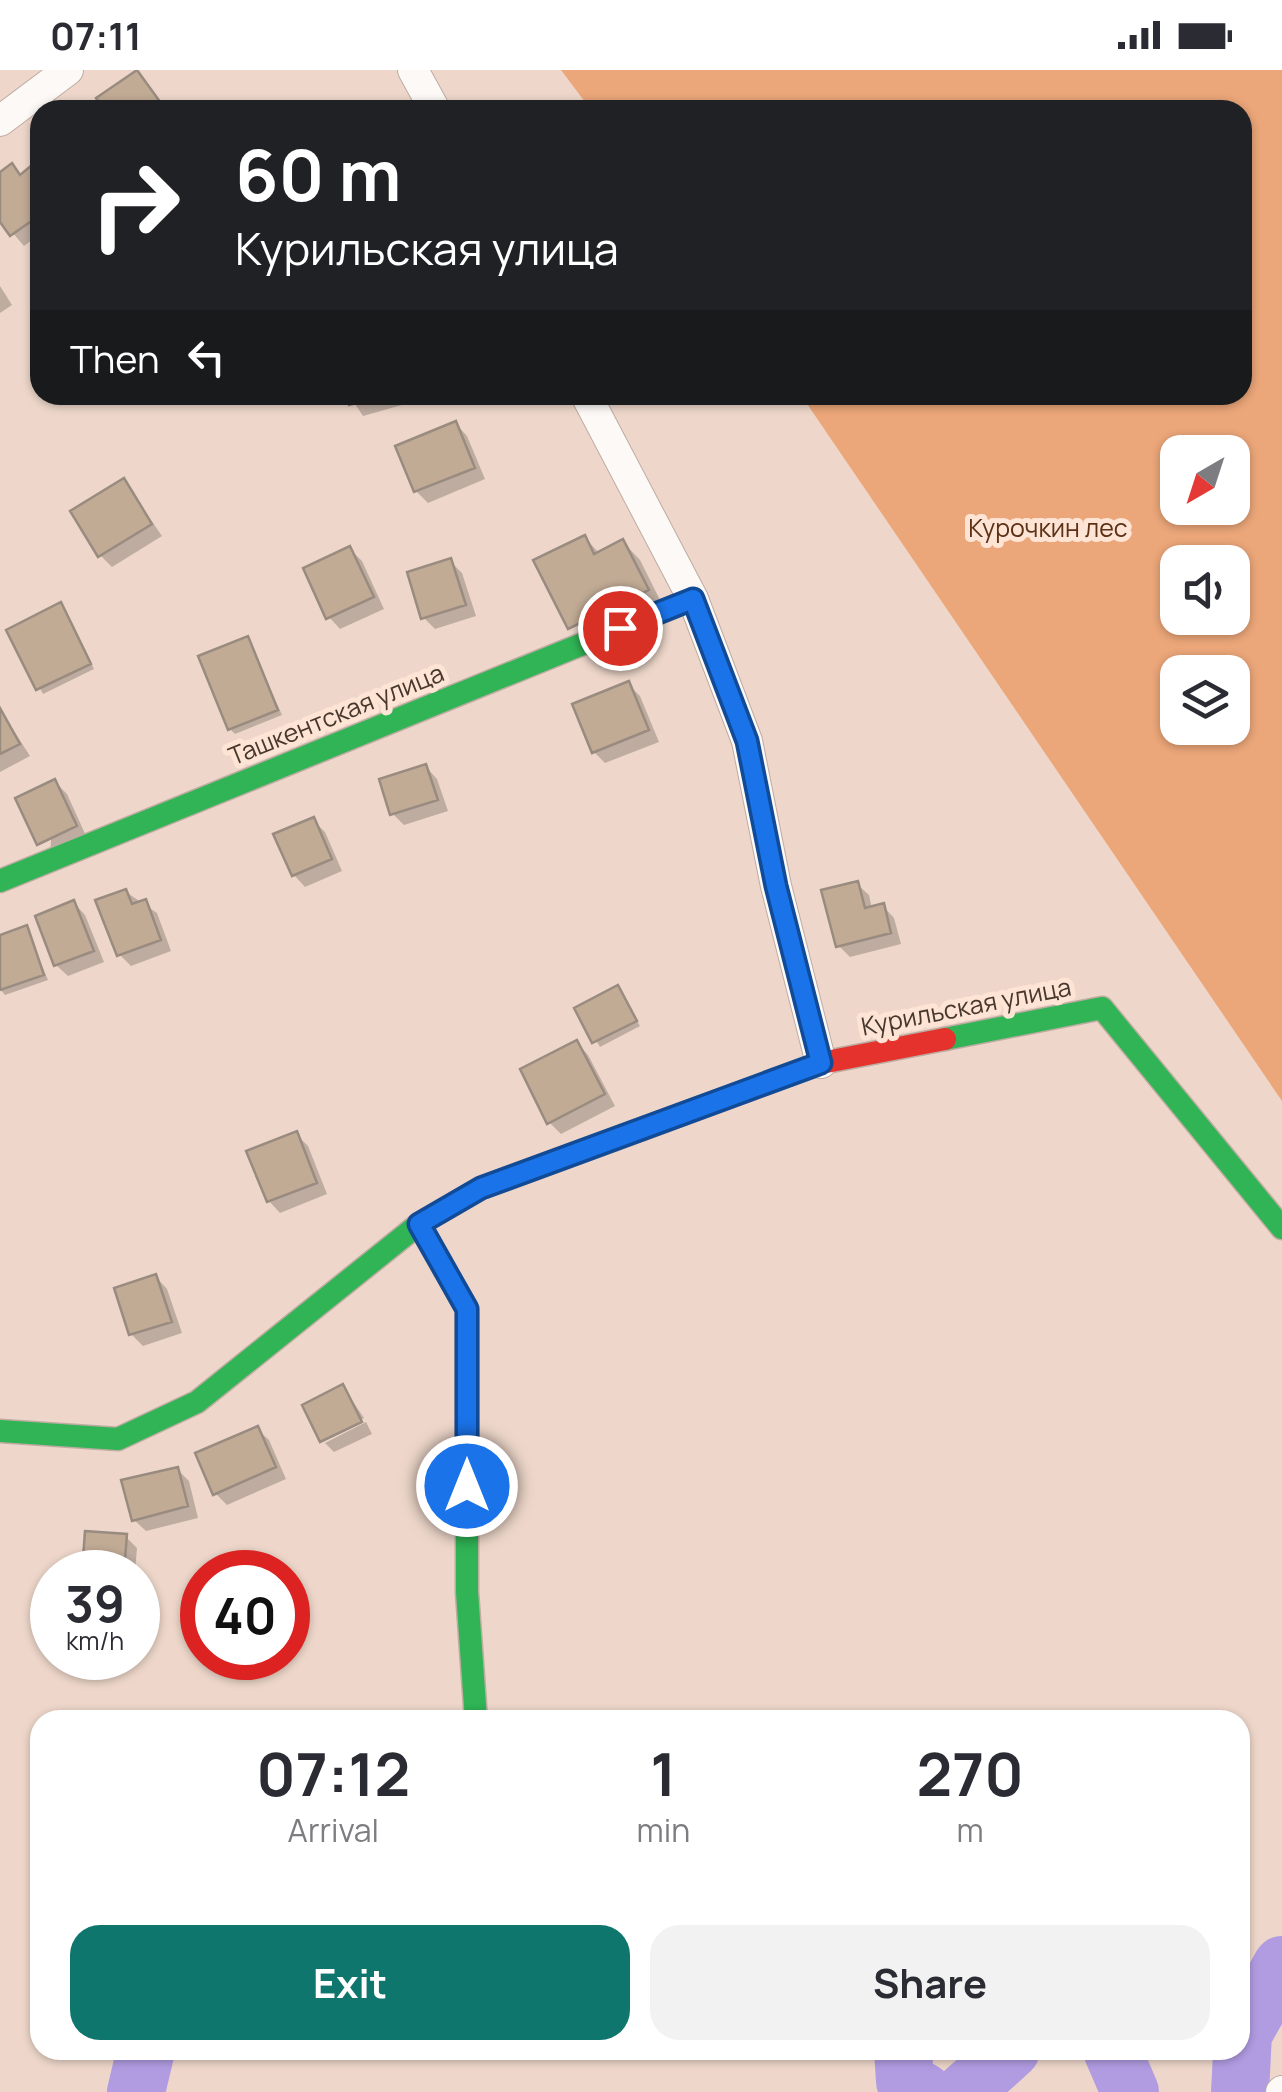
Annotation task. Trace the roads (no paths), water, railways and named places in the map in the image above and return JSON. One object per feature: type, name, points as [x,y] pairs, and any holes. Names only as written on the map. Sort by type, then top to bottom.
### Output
[{"type":"street","points":[[0,121],[68,70]]},
{"type":"street","points":[[413,70],[430,100]]},
{"type":"street","points":[[591,405],[693,599],[747,741],[776,886],[821,1063]]},
{"type":"street","name":"Ташкентская улица","points":[[0,881],[693,599]]},
{"type":"street","name":"Курильская улица","points":[[0,1431],[118,1439],[197,1402],[419,1224],[481,1188],[821,1063],[1102,1008],[1282,1228]]},
{"type":"street","points":[[419,1224],[467,1309],[468,1592],[475,1710]]},
{"type":"waterway","points":[[1250,2022],[1282,1965]]},
{"type":"waterway","points":[[136,2092],[144,2060]]},
{"type":"waterway","points":[[904,2060],[905,2081],[924,2092]]},
{"type":"waterway","points":[[964,2092],[1000,2060]]},
{"type":"waterway","points":[[1116,2060],[1130,2092]]},
{"type":"waterway","points":[[1240,2092],[1242,2060]]},
{"type":"park label","name":"Курочкин лес","points":[[1048,527]]}]
